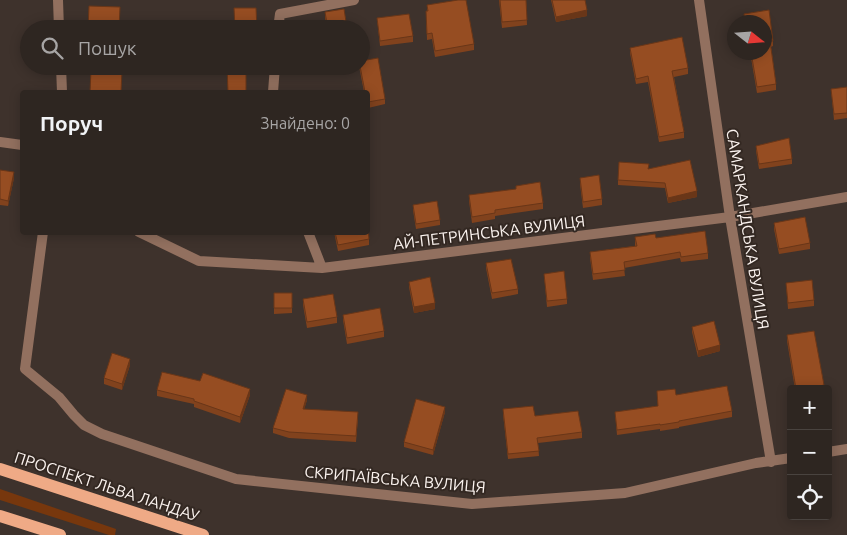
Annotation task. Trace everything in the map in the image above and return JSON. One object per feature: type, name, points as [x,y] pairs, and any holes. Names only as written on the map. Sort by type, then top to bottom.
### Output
[{"type":"main road","name":"ПРОСПЕКТ ЛЬВА ЛАНДАУ","points":[[0,469],[203,535]]},
{"type":"main road","points":[[0,516],[60,535]]},
{"type":"street","points":[[58,0],[59,20]]},
{"type":"street","points":[[279,20],[280,14],[354,0]]},
{"type":"street","name":"САМАРКАНДСЬКА ВУЛИЦЯ","points":[[699,0],[730,217],[770,462]]},
{"type":"street","points":[[61,75],[62,90]]},
{"type":"street","points":[[273,90],[274,75]]},
{"type":"street","points":[[0,142],[20,145]]},
{"type":"street","name":"АЙ-ПЕТРИНСЬКА ВУЛИЦЯ","points":[[145,235],[199,261],[322,268],[730,217],[847,197]]},
{"type":"street","name":"СКРИПАЇВСЬКА ВУЛИЦЯ","points":[[44,235],[25,369],[59,397],[84,425],[102,434],[236,480],[472,504],[625,493],[756,463],[787,459]]},
{"type":"street","points":[[309,235],[322,268]]},
{"type":"street","points":[[832,451],[847,449]]},
{"type":"shaded area","points":[[0,489],[116,529],[115,535],[109,535],[0,500]]},
{"type":"building","points":[[466,0],[474,44],[435,51],[432,33],[427,34],[427,5]]},
{"type":"building","points":[[500,0],[526,0],[527,20],[502,22]]},
{"type":"building","points":[[552,0],[585,0],[587,10],[556,17]]},
{"type":"building","points":[[89,6],[120,7],[119,20],[88,20]]},
{"type":"building","points":[[234,8],[256,8],[257,20],[235,20]]},
{"type":"building","points":[[344,9],[346,20],[326,20],[325,12]]},
{"type":"building","points":[[769,10],[770,15],[744,15]]},
{"type":"building","points":[[409,14],[413,36],[380,41],[377,18]]},
{"type":"building","points":[[682,37],[688,68],[672,71],[684,132],[659,137],[648,76],[636,79],[630,48]]},
{"type":"building","points":[[772,55],[776,84],[757,87],[752,60],[772,60]]},
{"type":"building","points":[[378,58],[385,99],[370,102],[370,90],[365,90],[362,75],[370,75],[370,59]]},
{"type":"building","points":[[91,75],[122,75],[121,90],[90,90]]},
{"type":"building","points":[[227,75],[246,75],[246,90],[228,90]]},
{"type":"building","points":[[847,87],[847,113],[834,114],[831,89]]},
{"type":"building","points":[[789,138],[792,159],[759,164],[756,146]]},
{"type":"building","points":[[690,160],[697,191],[668,198],[665,183],[618,180],[619,162],[649,164],[648,169]]},
{"type":"building","points":[[0,170],[14,172],[8,201],[0,199]]},
{"type":"building","points":[[599,175],[602,199],[583,202],[580,178]]},
{"type":"building","points":[[540,182],[543,203],[495,210],[495,213],[472,217],[469,195],[516,189],[516,186]]},
{"type":"building","points":[[437,201],[440,220],[416,224],[413,205]]},
{"type":"building","points":[[805,217],[810,243],[779,249],[774,223]]},
{"type":"building","points":[[705,231],[708,253],[681,257],[680,252],[624,262],[625,270],[593,274],[590,252],[637,246],[635,237],[655,234],[656,238]]},
{"type":"building","points":[[336,235],[369,235],[369,239],[338,245]]},
{"type":"building","points":[[511,259],[518,289],[492,293],[486,263]]},
{"type":"building","points":[[564,271],[567,299],[547,301],[544,274]]},
{"type":"building","points":[[430,277],[435,303],[414,307],[409,282]]},
{"type":"building","points":[[812,280],[814,300],[788,303],[786,283]]},
{"type":"building","points":[[274,293],[292,293],[292,308],[274,308]]},
{"type":"building","points":[[333,294],[337,317],[307,322],[303,299]]},
{"type":"building","points":[[380,308],[384,331],[347,338],[343,315]]},
{"type":"building","points":[[714,321],[720,345],[698,351],[692,327]]},
{"type":"building","points":[[814,331],[824,385],[795,385],[787,335]]},
{"type":"building","points":[[112,353],[130,359],[122,384],[104,378]]},
{"type":"building","points":[[162,372],[200,381],[203,373],[250,389],[240,417],[194,401],[194,399],[157,390]]},
{"type":"building","points":[[727,386],[732,411],[679,422],[617,430],[615,412],[658,406],[657,391],[675,389],[676,395]]},
{"type":"building","points":[[286,389],[307,395],[303,409],[358,412],[356,436],[289,432],[273,428]]},
{"type":"building","points":[[416,399],[445,407],[433,450],[404,442]]},
{"type":"building","points":[[533,406],[535,416],[578,411],[582,432],[537,438],[539,451],[508,454],[503,409]]}]
